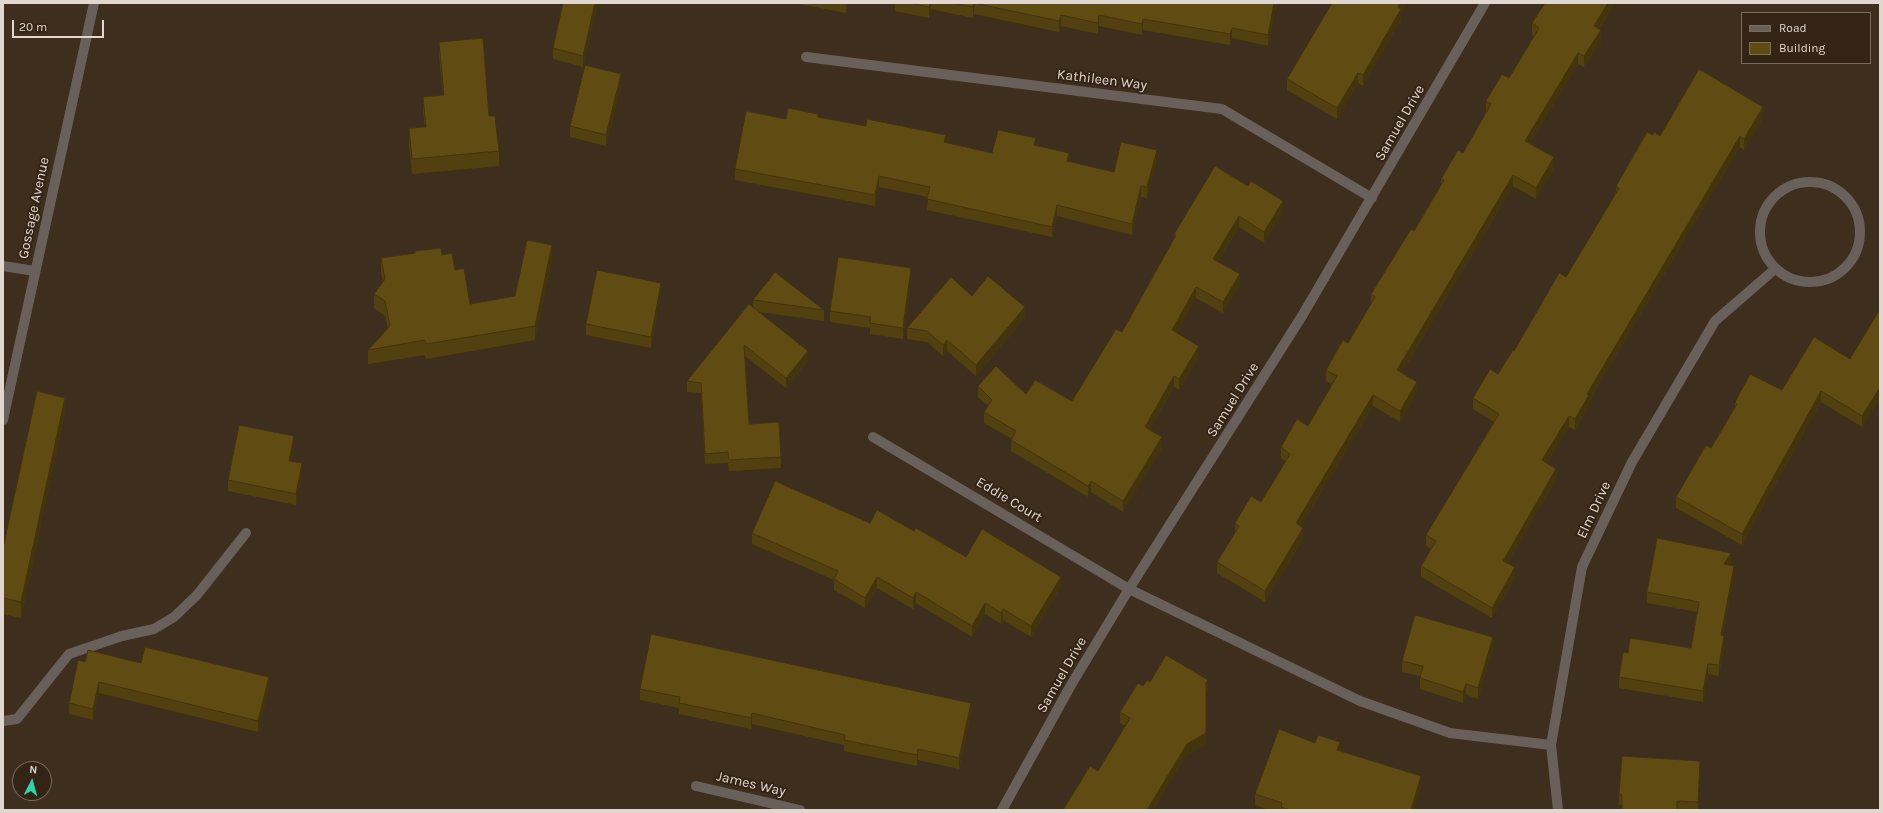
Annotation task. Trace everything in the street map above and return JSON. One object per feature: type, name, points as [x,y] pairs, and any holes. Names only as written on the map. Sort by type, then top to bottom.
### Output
[{"type":"street","name":"Gossage Avenue","points":[[3,420],[94,3]]},
{"type":"street","name":"Samuel Drive","points":[[1002,810],[1071,685],[1129,588],[1302,316],[1485,3]]},
{"type":"street","name":"Kathileen Way","points":[[806,57],[1222,109],[1372,198]]},
{"type":"street","points":[[1808,181],[1825,183],[1840,191],[1852,204],[1859,219],[1860,235],[1857,251],[1848,265],[1836,275],[1821,281],[1804,282],[1788,278],[1775,269],[1764,255],[1759,239],[1759,222],[1766,206],[1777,193],[1791,184],[1808,181]]},
{"type":"street","points":[[3,266],[35,271]]},
{"type":"street","name":"Elm Drive","points":[[1558,810],[1551,745],[1582,568],[1632,462],[1715,321],[1775,269]]},
{"type":"street","name":"Eddie Court","points":[[873,436],[1129,588],[1360,702],[1450,734],[1551,745]]},
{"type":"street","points":[[3,721],[17,719],[69,654],[122,636],[154,628],[174,617],[197,595],[246,533]]},
{"type":"street","name":"James Way","points":[[696,786],[800,810]]},
{"type":"building","points":[[563,3],[595,3],[583,56],[553,48]]},
{"type":"building","points":[[909,3],[930,3],[929,7]]},
{"type":"building","points":[[953,3],[974,3],[973,7]]},
{"type":"building","points":[[974,3],[1274,3],[1268,35],[1232,28],[1230,34],[1143,19],[1142,24],[1099,15],[1098,23],[1061,15],[1059,21]]},
{"type":"building","points":[[1332,3],[1400,3],[1398,7],[1401,9],[1363,75],[1358,73],[1337,108],[1287,79]]},
{"type":"building","points":[[1545,3],[1608,3],[1594,26],[1601,30],[1584,56],[1578,53],[1525,141],[1554,157],[1536,188],[1513,175],[1397,370],[1417,382],[1400,411],[1373,395],[1296,523],[1303,528],[1265,591],[1217,562],[1239,526],[1235,523],[1251,496],[1261,502],[1290,454],[1281,447],[1297,419],[1308,426],[1337,376],[1326,370],[1343,340],[1348,343],[1375,297],[1371,294],[1411,229],[1414,231],[1444,180],[1441,179],[1458,150],[1463,153],[1491,104],[1486,101],[1502,74],[1509,78],[1539,28],[1532,23]]},
{"type":"building","points":[[483,38],[489,116],[495,116],[499,151],[412,159],[409,128],[426,127],[423,97],[444,95],[439,42]]},
{"type":"building","points":[[585,65],[621,74],[606,135],[570,126]]},
{"type":"building","points":[[1699,69],[1763,107],[1744,139],[1740,136],[1587,394],[1589,395],[1575,419],[1569,416],[1542,460],[1556,469],[1503,561],[1515,567],[1492,608],[1421,566],[1436,541],[1426,535],[1499,414],[1473,398],[1490,369],[1498,374],[1513,350],[1514,351],[1559,273],[1566,277],[1619,188],[1616,186],[1647,132],[1653,135],[1654,132],[1660,136]]},
{"type":"building","points":[[788,108],[818,114],[818,117],[866,126],[867,119],[946,135],[944,142],[992,153],[998,130],[1036,138],[1034,145],[1069,153],[1067,161],[1114,172],[1121,142],[1157,150],[1147,187],[1141,186],[1132,224],[1057,205],[1052,227],[927,199],[930,187],[879,176],[875,195],[735,169],[746,111],[786,119]]},
{"type":"building","points":[[1215,166],[1248,186],[1251,181],[1283,201],[1264,232],[1239,216],[1213,259],[1240,274],[1223,302],[1196,287],[1172,330],[1199,346],[1179,379],[1174,376],[1145,427],[1162,437],[1123,501],[1091,481],[1088,486],[1011,440],[1016,431],[984,412],[992,400],[978,386],[996,366],[1026,394],[1035,380],[1072,401],[1116,329],[1122,332],[1176,235],[1174,234]]},
{"type":"building","points":[[527,240],[552,245],[535,326],[426,344],[425,340],[368,350],[390,326],[385,301],[374,294],[385,279],[381,258],[415,253],[415,251],[441,248],[442,255],[452,253],[455,270],[464,268],[470,304],[515,296]]},
{"type":"building","points":[[838,257],[911,268],[903,328],[870,323],[871,317],[830,311]]},
{"type":"building","points":[[597,270],[661,283],[651,337],[586,324]]},
{"type":"building","points":[[775,272],[824,310],[753,300]]},
{"type":"building","points":[[988,276],[1025,307],[976,365],[947,340],[943,345],[927,331],[907,328],[951,277],[972,296]]},
{"type":"building","points":[[749,304],[808,351],[786,378],[744,345],[749,424],[779,422],[781,457],[729,460],[728,452],[705,454],[701,383],[687,381]]},
{"type":"building","points":[[1880,309],[1880,390],[1879,389],[1862,416],[1821,391],[1742,534],[1676,497],[1706,445],[1711,448],[1737,404],[1735,402],[1750,374],[1782,390],[1814,337],[1850,359]]},
{"type":"building","points":[[37,391],[65,398],[21,602],[3,598],[3,548]]},
{"type":"building","points":[[239,425],[294,436],[289,461],[302,463],[296,494],[228,480]]},
{"type":"building","points":[[775,481],[870,523],[877,510],[914,531],[916,528],[966,557],[982,529],[1061,577],[1031,626],[1003,609],[1001,613],[985,603],[972,626],[916,592],[913,598],[877,577],[865,598],[834,579],[838,571],[752,533]]},
{"type":"building","points":[[1657,538],[1731,553],[1724,564],[1734,566],[1721,635],[1724,636],[1719,665],[1708,664],[1703,691],[1619,677],[1623,652],[1628,653],[1630,638],[1691,648],[1699,602],[1647,592]]},
{"type":"building","points":[[1415,615],[1493,637],[1478,688],[1466,684],[1463,692],[1420,678],[1423,666],[1402,661]]},
{"type":"building","points":[[651,634],[971,703],[959,758],[918,749],[917,755],[844,740],[845,735],[752,713],[751,718],[679,703],[680,697],[640,689]]},
{"type":"building","points":[[145,647],[269,677],[258,721],[99,682],[93,709],[69,703],[78,660],[85,662],[88,650],[141,663]]},
{"type":"building","points":[[1166,655],[1208,680],[1206,683],[1206,733],[1187,744],[1147,810],[1063,810],[1090,766],[1098,771],[1130,718],[1120,712],[1138,683],[1143,686],[1147,680],[1150,682]]},
{"type":"building","points":[[1279,729],[1315,743],[1318,735],[1340,742],[1337,750],[1421,776],[1411,810],[1290,810],[1281,807],[1282,803],[1255,794]]},
{"type":"building","points":[[1622,756],[1700,761],[1698,802],[1677,801],[1677,810],[1622,810],[1622,795],[1619,794]]}]
